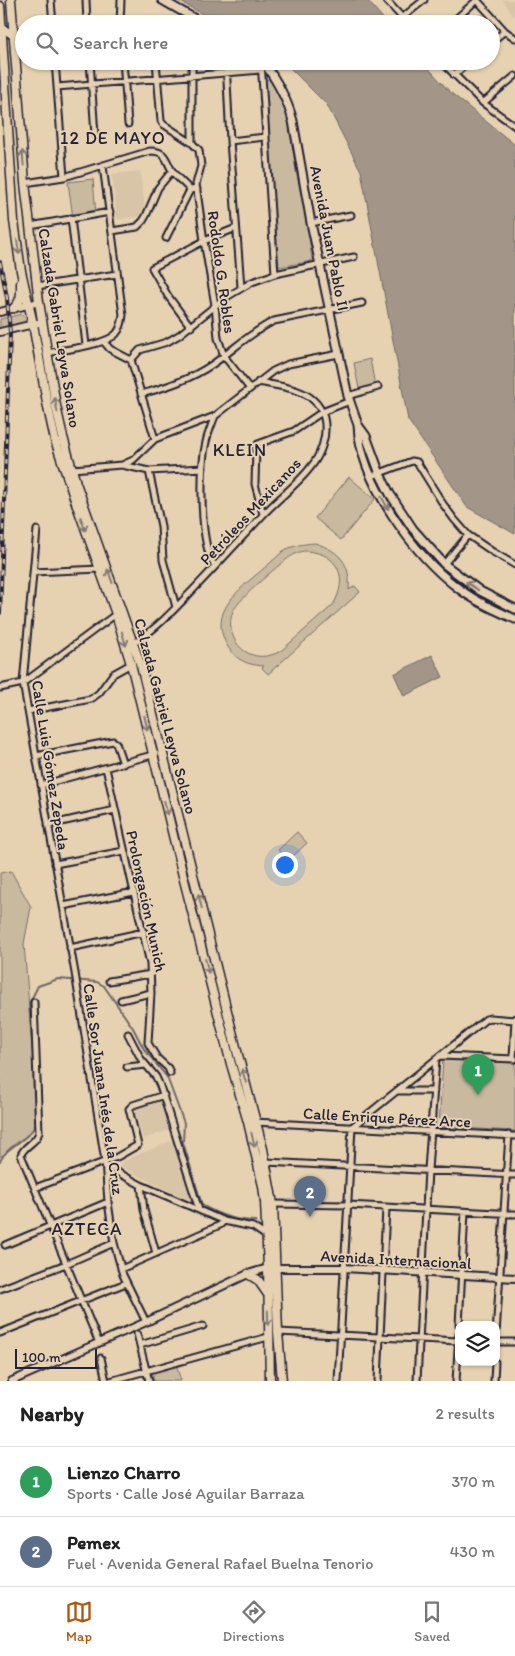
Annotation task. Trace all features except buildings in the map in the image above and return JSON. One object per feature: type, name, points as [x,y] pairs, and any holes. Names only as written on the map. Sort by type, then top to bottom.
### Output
[{"type":"main road","name":"Calzada Gabriel Leyva Solano","points":[[11,0],[15,49]]},
{"type":"main road","points":[[162,0],[182,15]]},
{"type":"main road","name":"Calzada Gabriel Leyva Solano","points":[[0,6],[14,221],[21,271],[55,440],[116,614],[139,690],[153,755],[231,1042],[231,1064],[266,1162],[273,1204],[272,1267],[268,1296],[270,1381]]},
{"type":"main road","points":[[1,27],[14,36]]},
{"type":"main road","name":"Calzada Gabriel Leyva Solano","points":[[17,70],[25,183],[37,286],[56,406],[72,469],[134,643],[163,753],[202,930]]},
{"type":"main road","name":"Avenida Juan Pablo II","points":[[269,70],[289,105],[339,354],[349,398],[358,425],[359,439],[372,476],[394,519],[411,542],[439,572],[472,597],[515,619]]},
{"type":"main road","points":[[14,308],[19,304],[21,298],[21,271]]},
{"type":"main road","name":"Avenida Juan Pablo II","points":[[358,425],[366,436],[380,474],[390,494],[412,529],[444,564],[480,591],[515,609]]},
{"type":"main road","name":"Calzada Gabriel Leyva Solano","points":[[253,1122],[263,1186],[266,1236],[272,1267],[282,1381]]},
{"type":"main road","points":[[248,1274],[262,1284],[268,1296]]},
{"type":"street","points":[[51,0],[52,15]]},
{"type":"street","points":[[86,0],[87,15]]},
{"type":"street","points":[[120,0],[120,15]]},
{"type":"street","points":[[386,0],[401,15]]},
{"type":"street","points":[[405,15],[424,0]]},
{"type":"street","points":[[460,15],[477,0],[491,15]]},
{"type":"street","points":[[500,25],[515,38]]},
{"type":"street","points":[[500,35],[505,31]]},
{"type":"street","points":[[56,70],[64,177]]},
{"type":"street","points":[[91,70],[95,135]]},
{"type":"street","points":[[123,70],[128,124]]},
{"type":"street","points":[[157,70],[161,122],[192,142]]},
{"type":"street","points":[[192,142],[193,70]]},
{"type":"street","points":[[227,70],[241,288]]},
{"type":"street","points":[[57,87],[261,70],[275,274]]},
{"type":"street","points":[[449,70],[483,103],[515,126]]},
{"type":"street","points":[[454,75],[460,70]]},
{"type":"street","points":[[483,103],[515,76]]},
{"type":"street","points":[[230,141],[265,137]]},
{"type":"street","name":"Rodoldo G. Robles","points":[[192,142],[199,150],[201,166],[197,178],[197,189],[218,338],[224,356],[250,389]]},
{"type":"street","points":[[25,183],[64,177],[150,151],[156,151],[168,160],[172,171],[190,190]]},
{"type":"street","points":[[47,353],[104,342],[116,335],[122,322],[123,315],[103,166]]},
{"type":"street","points":[[112,231],[137,227],[146,216],[158,188],[172,171]]},
{"type":"street","points":[[190,190],[197,189]]},
{"type":"street","points":[[166,238],[190,190]]},
{"type":"street","points":[[30,226],[110,212]]},
{"type":"street","points":[[312,223],[350,215]]},
{"type":"street","points":[[71,218],[86,345]]},
{"type":"street","points":[[191,327],[152,268],[204,241],[236,228]]},
{"type":"street","points":[[131,360],[140,350],[167,342],[191,327],[215,306],[241,288],[262,278],[354,257]]},
{"type":"street","points":[[37,286],[117,274]]},
{"type":"street","points":[[0,312],[39,302]]},
{"type":"street","points":[[142,394],[177,384],[190,378],[274,321],[362,302]]},
{"type":"street","points":[[0,332],[43,322]]},
{"type":"street","points":[[104,342],[110,348],[131,360],[155,439]]},
{"type":"street","points":[[72,469],[122,464],[133,460],[155,439],[215,416],[273,371],[288,364],[339,354]]},
{"type":"street","points":[[258,382],[298,390],[315,402],[322,412]]},
{"type":"street","points":[[263,514],[255,484],[256,446],[260,442],[294,432],[322,412],[349,398],[378,387]]},
{"type":"street","name":"Petróleos Mexicanos","points":[[134,643],[151,632],[263,514],[310,468],[325,438],[322,412]]},
{"type":"street","points":[[215,416],[206,442],[202,509],[206,544],[210,561],[215,566]]},
{"type":"street","points":[[372,476],[412,461],[417,462],[443,504],[468,534],[515,565]]},
{"type":"street","points":[[122,464],[148,471],[203,468]]},
{"type":"street","points":[[148,471],[162,526],[163,560],[176,607]]},
{"type":"street","name":"Calle Luis Gómez Zepeda","points":[[37,530],[23,683],[75,973]]},
{"type":"street","points":[[444,564],[468,534]]},
{"type":"street","points":[[33,572],[100,569]]},
{"type":"street","points":[[0,688],[23,683],[116,614]]},
{"type":"street","points":[[28,711],[96,697],[113,674],[131,664]]},
{"type":"street","points":[[36,756],[113,741],[116,743],[123,764]]},
{"type":"street","points":[[41,785],[163,753]]},
{"type":"street","name":"Prolongación Munich","points":[[106,768],[144,932],[151,974],[148,1043],[155,1056],[168,1068],[170,1073]]},
{"type":"street","points":[[48,825],[115,810]]},
{"type":"street","points":[[55,864],[124,851]]},
{"type":"street","points":[[63,906],[134,892]]},
{"type":"street","points":[[70,948],[144,932]]},
{"type":"street","name":"Calle Sor Juana Inés de la Cruz","points":[[75,973],[106,1164],[108,1202],[114,1243],[126,1283],[146,1322]]},
{"type":"street","points":[[109,981],[151,974]]},
{"type":"street","points":[[120,1000],[151,993]]},
{"type":"street","points":[[34,1002],[39,1132],[37,1138],[22,1151],[21,1155],[99,1343]]},
{"type":"street","points":[[338,1381],[352,1128],[438,1057],[486,1019],[515,1019],[514,1059],[438,1057]]},
{"type":"street","points":[[128,1034],[146,1065],[156,1077],[164,1095],[199,1210]]},
{"type":"street","points":[[416,1381],[428,1170],[438,1057]]},
{"type":"street","points":[[127,1067],[146,1065]]},
{"type":"street","points":[[397,1091],[434,1091]]},
{"type":"street","points":[[35,1188],[106,1164],[138,1145],[129,1109],[133,1105],[164,1095]]},
{"type":"street","name":"Calle Enrique Pérez Arce","points":[[253,1122],[512,1136]]},
{"type":"street","points":[[497,1321],[506,1174],[512,1136]]},
{"type":"street","points":[[266,1162],[515,1175]]},
{"type":"street","points":[[106,1164],[141,1185],[224,1220],[253,1226],[266,1236]]},
{"type":"street","points":[[141,1185],[144,1210],[156,1253]]},
{"type":"street","points":[[5,1245],[108,1202]]},
{"type":"street","points":[[273,1204],[348,1205],[515,1214]]},
{"type":"street","points":[[378,1381],[386,1208]]},
{"type":"street","points":[[459,1321],[465,1212]]},
{"type":"street","points":[[121,1269],[220,1225],[224,1220]]},
{"type":"street","points":[[0,1289],[66,1264],[114,1243]]},
{"type":"street","name":"Avenida Internacional","points":[[12,1381],[146,1322],[248,1274],[272,1267],[344,1268],[383,1272],[515,1278]]},
{"type":"street","points":[[0,1333],[126,1283]]},
{"type":"street","points":[[140,1345],[203,1326]]},
{"type":"street","points":[[278,1332],[455,1341]]},
{"type":"street","points":[[137,1334],[149,1381]]},
{"type":"street","points":[[110,1381],[268,1337]]},
{"type":"street","points":[[500,1342],[515,1342]]},
{"type":"street","points":[[101,1358],[106,1381]]},
{"type":"street","points":[[456,1381],[457,1366]]},
{"type":"street","points":[[494,1381],[495,1366]]},
{"type":"shaded area","points":[[177,0],[367,0],[380,15],[213,14],[204,15]]},
{"type":"shaded area","points":[[503,0],[515,0],[514,17]]},
{"type":"shaded area","points":[[292,70],[430,70],[450,92],[515,145],[515,534],[467,507],[408,420],[361,171],[327,105]]},
{"type":"shaded area","points":[[270,78],[287,111],[296,171],[308,226],[312,261],[279,267],[264,82]]},
{"type":"shaded area","points":[[140,171],[146,216],[117,219],[112,174]]},
{"type":"shaded area","points":[[93,179],[96,214],[73,218],[68,182]]},
{"type":"shaded area","points":[[22,314],[26,319],[24,323],[0,328],[0,319]]},
{"type":"shaded area","points":[[370,359],[375,386],[359,389],[354,363]]},
{"type":"shaded area","points":[[349,477],[375,499],[341,540],[315,518]]},
{"type":"shaded area","points":[[315,543],[331,550],[342,560],[348,573],[349,590],[355,586],[360,592],[268,674],[262,668],[264,666],[253,665],[243,661],[231,652],[223,636],[222,617],[236,593],[283,551],[303,544]],"holes":[[[302,551],[326,556],[338,569],[340,585],[333,605],[282,650],[271,655],[261,656],[245,651],[238,645],[231,630],[233,611],[243,598],[289,557]]]},
{"type":"shaded area","points":[[432,655],[443,677],[404,696],[394,674]]},
{"type":"shaded area","points":[[297,832],[307,843],[288,861],[278,850]]},
{"type":"shaded area","points":[[11,871],[31,907],[24,944],[37,1107],[35,1128],[0,1157],[0,873]]},
{"type":"shaded area","points":[[443,1059],[515,1063],[515,1131],[439,1127]]},
{"type":"shaded area","points":[[163,1099],[172,1129],[143,1139],[133,1109]]},
{"type":"shaded area","points":[[173,1140],[194,1204],[122,1167],[121,1162]]},
{"type":"shaded area","points":[[273,1337],[279,1381],[272,1381]]},
{"type":"shaded area","points":[[176,1364],[181,1381],[154,1381],[152,1371]]},
{"type":"waterway","points":[[34,1066],[29,1004],[38,986],[58,979],[97,982],[104,986],[133,1028],[144,1049],[167,1077],[184,1123],[183,1142],[202,1205],[228,1217],[256,1221]]},
{"type":"waterway","points":[[0,1161],[8,1150],[30,1133],[37,1121]]},
{"type":"railway","points":[[0,262],[7,298],[10,333],[0,613]]},
{"type":"place","name":"Lienzo Charro","points":[[478,1095]]},
{"type":"place","name":"Pemex","points":[[310,1217]]},
{"type":"district","name":"12 DE MAYO","points":[[113,138]]},
{"type":"district","name":"KLEIN","points":[[240,450]]},
{"type":"district","name":"AZTECA","points":[[87,1229]]}]
